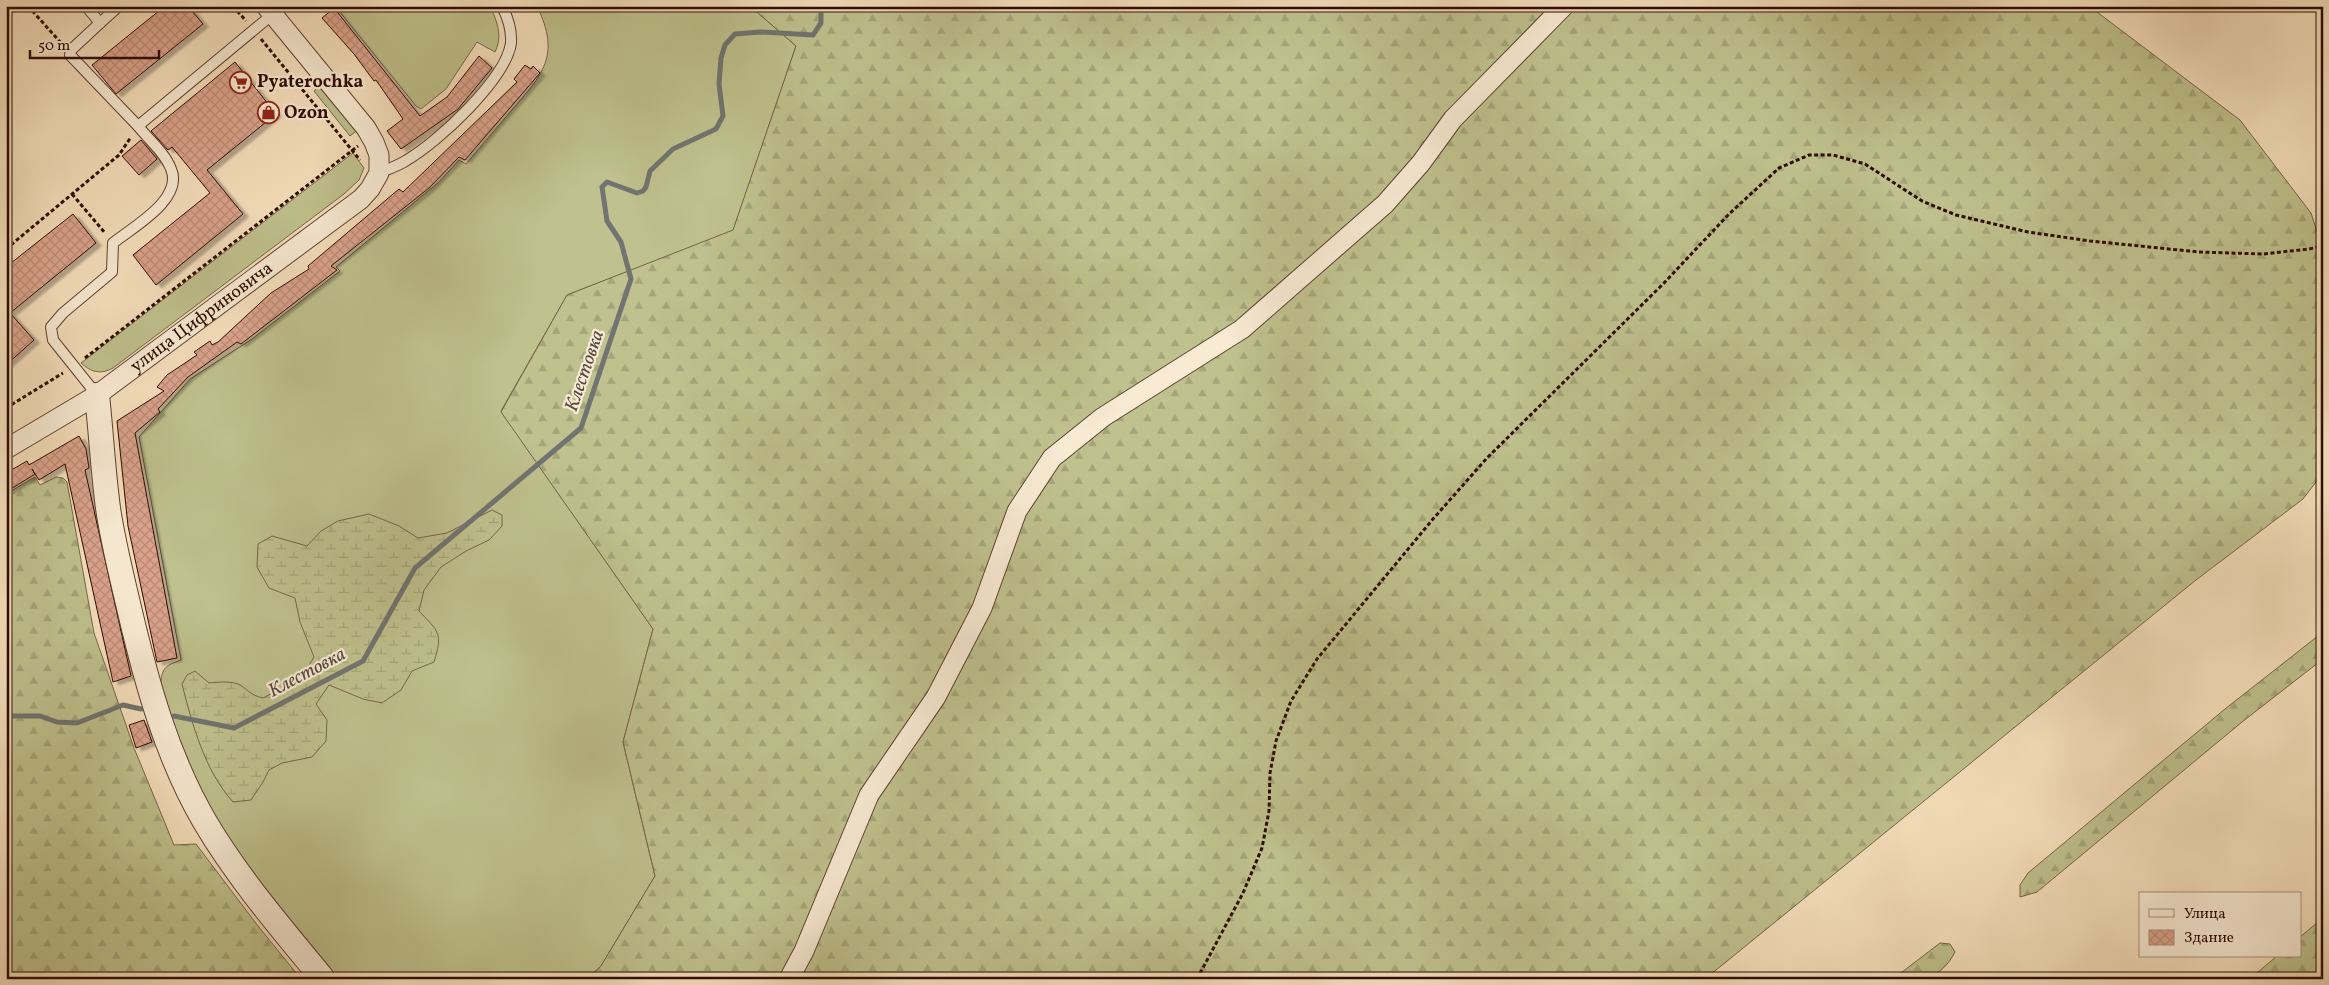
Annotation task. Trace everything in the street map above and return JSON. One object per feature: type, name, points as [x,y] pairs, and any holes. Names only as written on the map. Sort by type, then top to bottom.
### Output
[{"type":"street","points":[[789,979],[804,951],[869,794],[936,697],[982,608],[1017,510],[1052,458],[1103,417],[1242,329],[1385,204],[1421,163],[1453,120],[1564,6]]},
{"type":"street","points":[[269,10],[370,136],[379,155],[378,173]]},
{"type":"street","name":"улица Цифриновича","points":[[6,449],[97,395],[361,199],[378,173]]},
{"type":"street","points":[[97,395],[108,508],[123,581],[140,655],[158,716],[175,761],[205,822],[286,934],[323,979]]},
{"type":"lane","points":[[86,6],[100,22]]},
{"type":"lane","points":[[97,395],[53,340],[51,328],[63,314],[112,272],[113,243],[160,206],[172,192],[174,184],[174,177],[166,160],[138,126],[69,52],[119,6]]},
{"type":"lane","points":[[378,173],[408,160],[425,147],[460,116],[499,71],[511,43],[511,30],[502,6]]},
{"type":"lane","points":[[138,126],[253,30],[269,10]]},
{"type":"path","points":[[28,6],[69,52]]},
{"type":"path","points":[[233,6],[353,150],[378,173]]},
{"type":"path","points":[[6,249],[119,155],[138,126]]},
{"type":"path","points":[[6,408],[75,366],[370,136]]},
{"type":"path","points":[[1197,979],[1232,916],[1262,848],[1269,811],[1270,773],[1276,741],[1291,701],[1317,659],[1433,519],[1487,458],[1664,283],[1729,214],[1779,168],[1809,155],[1833,154],[1865,164],[1922,200],[1956,215],[2028,232],[2199,252],[2263,254],[2323,246]]},
{"type":"path","points":[[72,194],[113,243]]},
{"type":"green space","points":[[335,6],[490,6],[495,17],[499,40],[495,52],[477,42],[446,89],[421,109],[416,106]]},
{"type":"green space","points":[[537,6],[750,6],[796,46],[733,231],[567,295],[501,411],[653,629],[623,742],[655,876],[601,966],[587,979],[339,979],[264,887],[236,849],[207,802],[181,745],[165,700],[161,677],[166,667],[181,660],[139,437],[190,379],[252,339],[340,271],[336,267],[439,182],[459,160],[466,164],[540,75],[548,51],[548,38]]},
{"type":"green space","points":[[750,6],[2089,6],[2240,120],[2311,213],[2323,250],[2323,473],[2303,499],[2196,580],[1705,979],[587,979],[601,966],[655,876],[623,742],[653,629],[501,412],[567,295],[733,230],[796,46]]},
{"type":"green space","points":[[322,84],[359,129],[350,136],[314,91]]},
{"type":"green space","points":[[353,153],[364,168],[359,180],[344,194],[113,368],[96,372],[88,369],[81,363]]},
{"type":"green space","points":[[35,477],[40,485],[56,477],[63,478],[67,482],[94,633],[134,748],[174,845],[196,844],[301,979],[6,979],[6,494]]},
{"type":"green space","points":[[492,510],[502,515],[502,526],[489,540],[466,551],[441,567],[424,590],[419,611],[435,629],[437,634],[438,645],[434,662],[412,671],[401,690],[382,703],[363,699],[329,685],[316,704],[327,720],[326,741],[312,757],[282,763],[269,770],[251,800],[233,802],[223,790],[207,762],[201,746],[182,684],[187,675],[195,671],[209,683],[227,682],[238,684],[254,695],[263,698],[301,678],[314,657],[300,622],[295,598],[269,588],[257,567],[258,544],[272,536],[307,546],[321,531],[338,521],[369,514],[399,526],[418,538],[447,533]]},
{"type":"green space","points":[[2323,632],[2323,659],[2242,722],[2037,892],[2020,897],[2020,885],[2028,873],[2225,709]]},
{"type":"green space","points":[[2323,918],[2323,979],[2250,979],[2275,958],[2302,958],[2302,935]]},
{"type":"green space","points":[[1940,943],[1950,944],[1955,952],[1943,968],[1936,973],[1921,978],[1893,979]]},
{"type":"building","points":[[165,6],[188,6],[203,24],[116,94],[92,65]]},
{"type":"building","points":[[334,8],[420,116],[447,97],[479,56],[492,68],[458,109],[401,149],[387,131],[403,119],[376,80],[374,81],[354,54],[322,18]]},
{"type":"building","points":[[235,62],[276,114],[207,170],[243,214],[156,285],[133,255],[210,193],[172,147],[168,150],[151,131]]},
{"type":"building","points":[[525,65],[531,69],[533,66],[540,73],[465,160],[459,157],[429,188],[331,266],[337,270],[241,344],[237,342],[188,377],[158,409],[160,412],[135,433],[177,658],[157,662],[128,526],[117,421],[164,391],[157,387],[167,375],[197,355],[194,352],[210,341],[212,345],[218,342],[271,293],[309,269],[308,266],[399,189],[403,192],[517,82],[514,79]]},
{"type":"building","points":[[141,140],[157,159],[139,175],[122,156]]},
{"type":"building","points":[[73,214],[96,243],[10,313],[34,340],[6,365],[6,267]]},
{"type":"building","points":[[79,436],[86,449],[89,468],[85,470],[131,676],[113,682],[65,464],[39,480],[32,469],[35,474],[6,492],[6,473],[27,461],[29,465]]},
{"type":"building","points":[[144,720],[152,742],[136,748],[129,725]]},
{"type":"waterway","name":"Клестовка","points":[[174,716],[234,728],[363,661],[415,568],[581,428],[631,279],[621,242],[607,221],[602,187],[607,182],[637,193],[643,191],[646,187],[650,171],[673,149],[716,129],[723,116],[719,84],[721,58],[725,45],[735,34],[760,32],[813,35],[821,23],[821,6]]},
{"type":"waterway","name":"Клестовка","points":[[6,716],[40,716],[57,722],[77,723],[123,705],[141,709]]},
{"type":"place","name":"Pyaterochka","points":[[241,82]]},
{"type":"place","name":"Ozon","points":[[268,113]]}]
